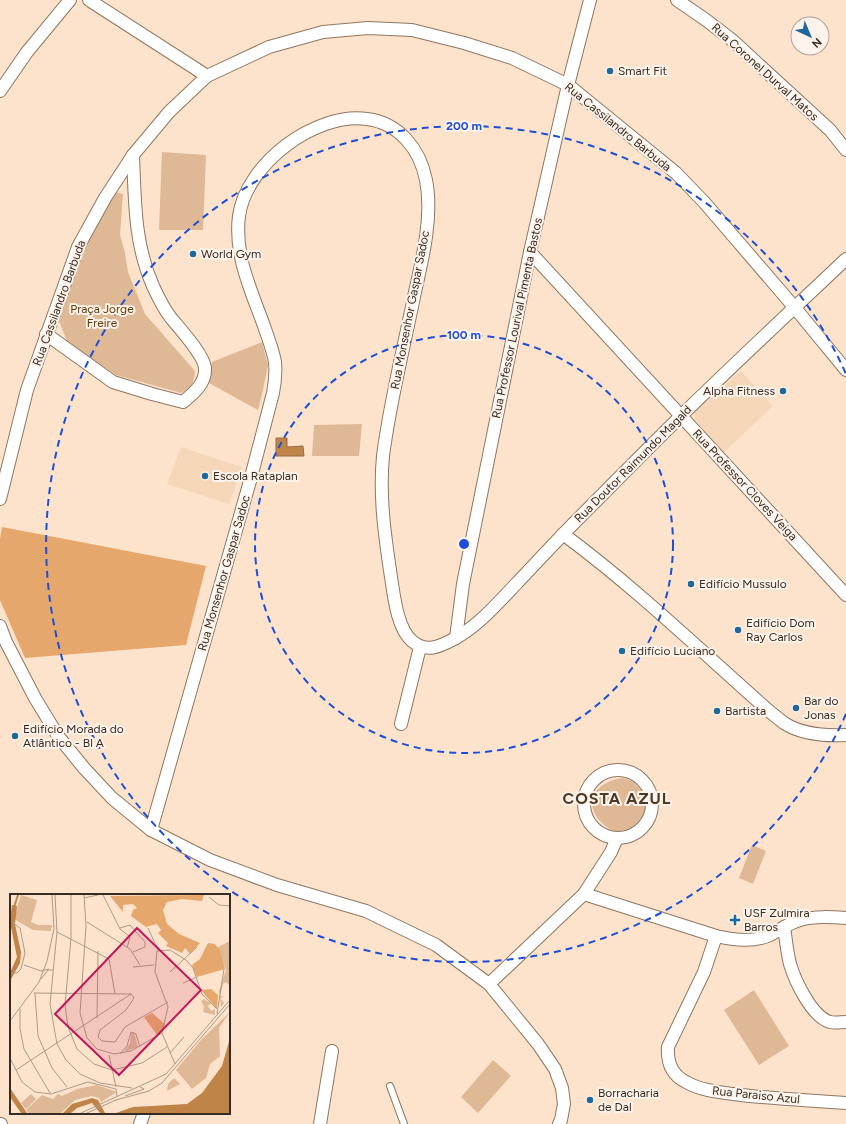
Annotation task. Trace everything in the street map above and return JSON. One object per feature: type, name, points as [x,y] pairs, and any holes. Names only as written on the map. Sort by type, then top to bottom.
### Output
[{"type":"street","points":[[0,92],[27,52],[70,0]]},
{"type":"street","points":[[89,0],[208,76]]},
{"type":"street","name":"Rua Professor Lourival Pimenta Bastos","points":[[456,638],[463,584],[530,252],[568,85],[590,0]]},
{"type":"street","name":"Rua Coronel Durval Matos","points":[[677,0],[732,40],[830,130],[846,150]]},
{"type":"street","name":"Rua Cassilandro Barbuda","points":[[0,499],[27,390],[78,247],[105,198],[133,155],[169,112],[208,76],[269,47],[323,32],[368,28],[412,30],[464,43],[512,58],[568,85],[676,173],[704,202],[846,370]]},
{"type":"street","name":"Rua Monsenhor Gaspar Sadoc","points":[[151,830],[250,481],[273,393],[275,363],[272,349],[244,270],[239,250],[238,229],[241,206],[252,182],[263,166],[275,153],[319,126],[341,119],[367,119],[392,127],[409,141],[420,159],[427,182],[428,209],[424,250],[389,417],[383,461],[382,499],[386,545],[395,601],[401,624],[406,635],[420,647]]},
{"type":"street","points":[[46,334],[113,382],[152,394],[183,402],[197,391],[204,378],[205,368],[203,359],[170,316],[153,287],[142,257],[136,222],[133,155]]},
{"type":"street","name":"Rua Professor Cloves Veiga","points":[[530,252],[846,595]]},
{"type":"street","name":"Rua Doutor Raimundo Magald","points":[[456,638],[493,608],[563,534],[681,416],[846,259]]},
{"type":"street","points":[[563,534],[628,584],[769,711],[785,723],[803,731],[831,736],[846,735]]},
{"type":"street","points":[[0,626],[6,642],[35,698],[58,736],[84,768],[112,798],[151,830],[210,860],[277,885],[366,911],[436,944],[489,984],[538,1044],[555,1069],[562,1088],[564,1104],[563,1123]]},
{"type":"street","points":[[401,724],[420,647],[427,649],[436,648],[456,638]]},
{"type":"street","points":[[619,769],[631,772],[641,778],[648,788],[652,799],[652,811],[647,822],[639,831],[629,837],[617,838],[605,836],[595,830],[587,820],[584,809],[584,797],[589,786],[597,776],[607,771],[619,769]]},
{"type":"street","points":[[489,984],[584,894],[611,852],[617,838]]},
{"type":"street","points":[[584,894],[729,939],[755,940],[768,936],[800,920],[816,918],[846,918]]},
{"type":"street","points":[[784,927],[790,966],[809,1004],[821,1017],[830,1022],[846,1022]]},
{"type":"street","name":"Rua Paraiso Azul","points":[[716,936],[704,972],[668,1047],[667,1057],[671,1068],[677,1076],[685,1082],[699,1088],[715,1092],[747,1096],[846,1103]]},
{"type":"street","points":[[320,1124],[332,1051]]},
{"type":"street","points":[[140,1124],[144,1114]]},
{"type":"lane","points":[[390,1086],[404,1124]]},
{"type":"shaded area","points":[[741,371],[773,406],[723,453],[695,420],[695,412]]},
{"type":"shaded area","points":[[276,438],[287,438],[287,447],[303,446],[304,456],[276,456]]},
{"type":"shaded area","name":"Escola Rataplan","points":[[181,447],[242,467],[229,504],[167,484]]},
{"type":"shaded area","points":[[2,527],[206,566],[186,645],[25,658],[0,600],[0,539]]},
{"type":"green space","points":[[162,152],[206,155],[203,230],[159,230]]},
{"type":"green space","name":"Praça Jorge Freire","points":[[115,192],[123,194],[120,235],[128,272],[145,314],[195,371],[192,385],[181,393],[116,375],[67,341],[59,321],[64,298],[75,269],[87,242]]},
{"type":"green space","points":[[262,342],[268,365],[258,410],[209,383],[212,362]]},
{"type":"green space","points":[[362,424],[359,456],[312,456],[314,425]]},
{"type":"green space","points":[[623,778],[633,782],[642,791],[647,806],[645,816],[636,826],[626,830],[614,831],[604,825],[595,814],[592,806],[593,799],[595,793],[600,787],[606,783]]},
{"type":"green space","points":[[752,845],[766,851],[753,884],[739,878]]},
{"type":"green space","points":[[754,990],[789,1046],[759,1065],[724,1010]]},
{"type":"green space","points":[[493,1060],[511,1076],[478,1113],[461,1097]]},
{"type":"place","name":"Smart Fit","points":[[610,71]]},
{"type":"place","name":"World Gym","points":[[193,254]]},
{"type":"place","name":"Alpha Fitness","points":[[783,391]]},
{"type":"place","name":"Escola Rataplan","points":[[205,476]]},
{"type":"place","name":"Edifício Mussulo","points":[[691,584]]},
{"type":"place","name":"Edifício Dom Ray Carlos","points":[[738,630]]},
{"type":"place","name":"Edifício Luciano","points":[[622,651]]},
{"type":"place","name":"Bar do Jonas","points":[[796,708]]},
{"type":"place","name":"Bartista","points":[[717,711]]},
{"type":"place","name":"Edifício Morada do Atlântico - Bl A","points":[[15,736]]},
{"type":"place","name":"USF Zulmira Barros","points":[[735,920]]},
{"type":"place","name":"Borracharia de Dal","points":[[590,1100]]},
{"type":"district","name":"COSTA AZUL","points":[[617,798]]}]
